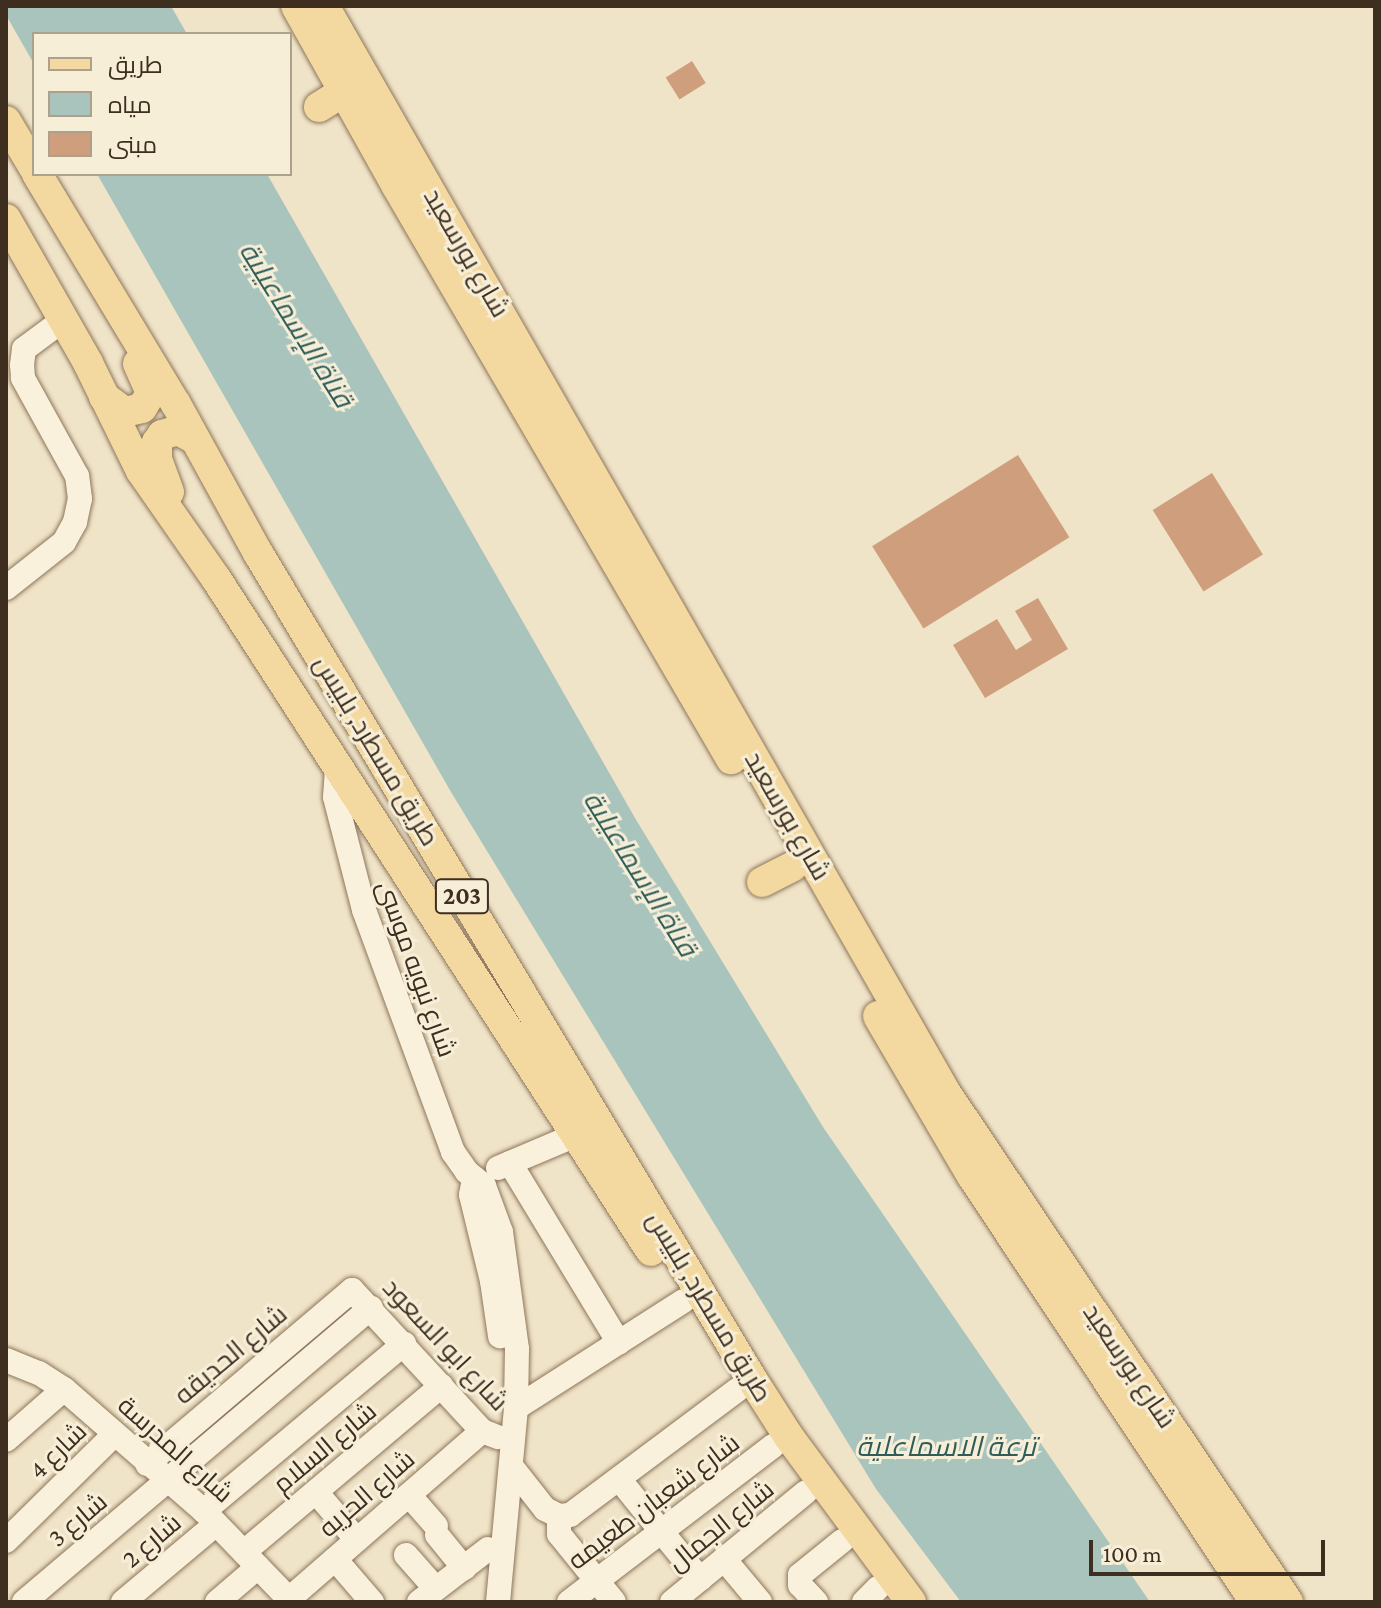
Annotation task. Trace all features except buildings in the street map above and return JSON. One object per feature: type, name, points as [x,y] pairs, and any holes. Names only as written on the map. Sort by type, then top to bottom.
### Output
[{"type":"main road","name":"شارع بورسعيد","points":[[296,6],[331,99],[793,866],[972,1176],[1255,1602]]},
{"type":"main road","name":"شارع بورسعيد","points":[[324,6],[946,1093],[1288,1602]]},
{"type":"main road","points":[[6,121],[32,165]]},
{"type":"main road","name":"طريق مسطرد, بلبيس","points":[[38,176],[195,439],[266,566],[752,1379],[797,1449],[911,1602]]},
{"type":"main road","name":"طريق مسطرد, بلبيس","points":[[6,219],[63,320],[141,471],[174,516],[576,1135],[773,1446],[842,1541],[877,1597]]},
{"type":"main road","points":[[104,397],[117,409],[134,412],[142,408],[151,393],[131,350],[123,319]]},
{"type":"main road","points":[[174,516],[157,459],[157,442],[162,435],[178,430],[195,439]]},
{"type":"main road","points":[[762,882],[793,866]]},
{"type":"street","points":[[6,588],[64,542],[75,522],[80,499],[77,476],[23,378],[24,349],[63,320]]},
{"type":"street","name":"شارع نبويه موسى","points":[[337,769],[335,797],[364,910],[453,1152],[489,1193],[504,1246],[517,1349],[516,1408],[498,1602]]},
{"type":"street","points":[[482,1602],[488,1549],[490,1434],[501,1349],[492,1281],[471,1195],[474,1178],[576,1135]]},
{"type":"street","points":[[510,1163],[619,1343]]},
{"type":"street","name":"شارع ابو السعود","points":[[352,1290],[490,1434]]},
{"type":"street","name":"شارع الحديقه","points":[[147,1464],[352,1290]]},
{"type":"street","points":[[516,1408],[683,1301]]},
{"type":"street","name":"شارع 3","points":[[24,1602],[371,1308]]},
{"type":"street","name":"شارع 2","points":[[123,1602],[210,1517],[404,1344]]},
{"type":"street","name":"شارع المدرسة","points":[[6,1360],[39,1373],[64,1389],[210,1517],[291,1601]]},
{"type":"street","name":"شارع السلام","points":[[217,1602],[251,1560],[316,1492],[441,1386]]},
{"type":"street","points":[[6,1440],[64,1389]]},
{"type":"street","points":[[511,1466],[545,1509],[559,1516],[570,1515],[737,1390]]},
{"type":"street","name":"شارع الحريه","points":[[291,1601],[409,1495],[490,1434]]},
{"type":"street","name":"شارع 4","points":[[6,1541],[114,1435]]},
{"type":"street","name":"شارع شعبان طعيمه","points":[[569,1602],[773,1446]]},
{"type":"street","points":[[619,1479],[700,1579]]},
{"type":"street","points":[[316,1492],[357,1540]]},
{"type":"street","name":"شارع الجمال","points":[[672,1602],[806,1492]]},
{"type":"street","points":[[409,1495],[464,1568]]},
{"type":"street","points":[[559,1516],[559,1534],[614,1602]]},
{"type":"street","points":[[816,1602],[800,1585],[800,1575],[842,1541]]},
{"type":"street","points":[[406,1555],[428,1596],[488,1549]]},
{"type":"street","points":[[335,1559],[372,1602]]},
{"type":"street","points":[[724,1559],[760,1602]]},
{"type":"water","points":[[6,6],[171,6],[186,32],[32,32],[32,60],[6,15]]},
{"type":"water","name":"ترعة الاسماعلية","points":[[98,176],[268,176],[635,818],[823,1127],[1150,1602],[961,1602],[876,1489],[451,792]]},
{"type":"water label","name":"قناة الإسماعيلية","points":[[296,325]]},
{"type":"water label","name":"قناة الإسماعيلية","points":[[640,874]]}]
